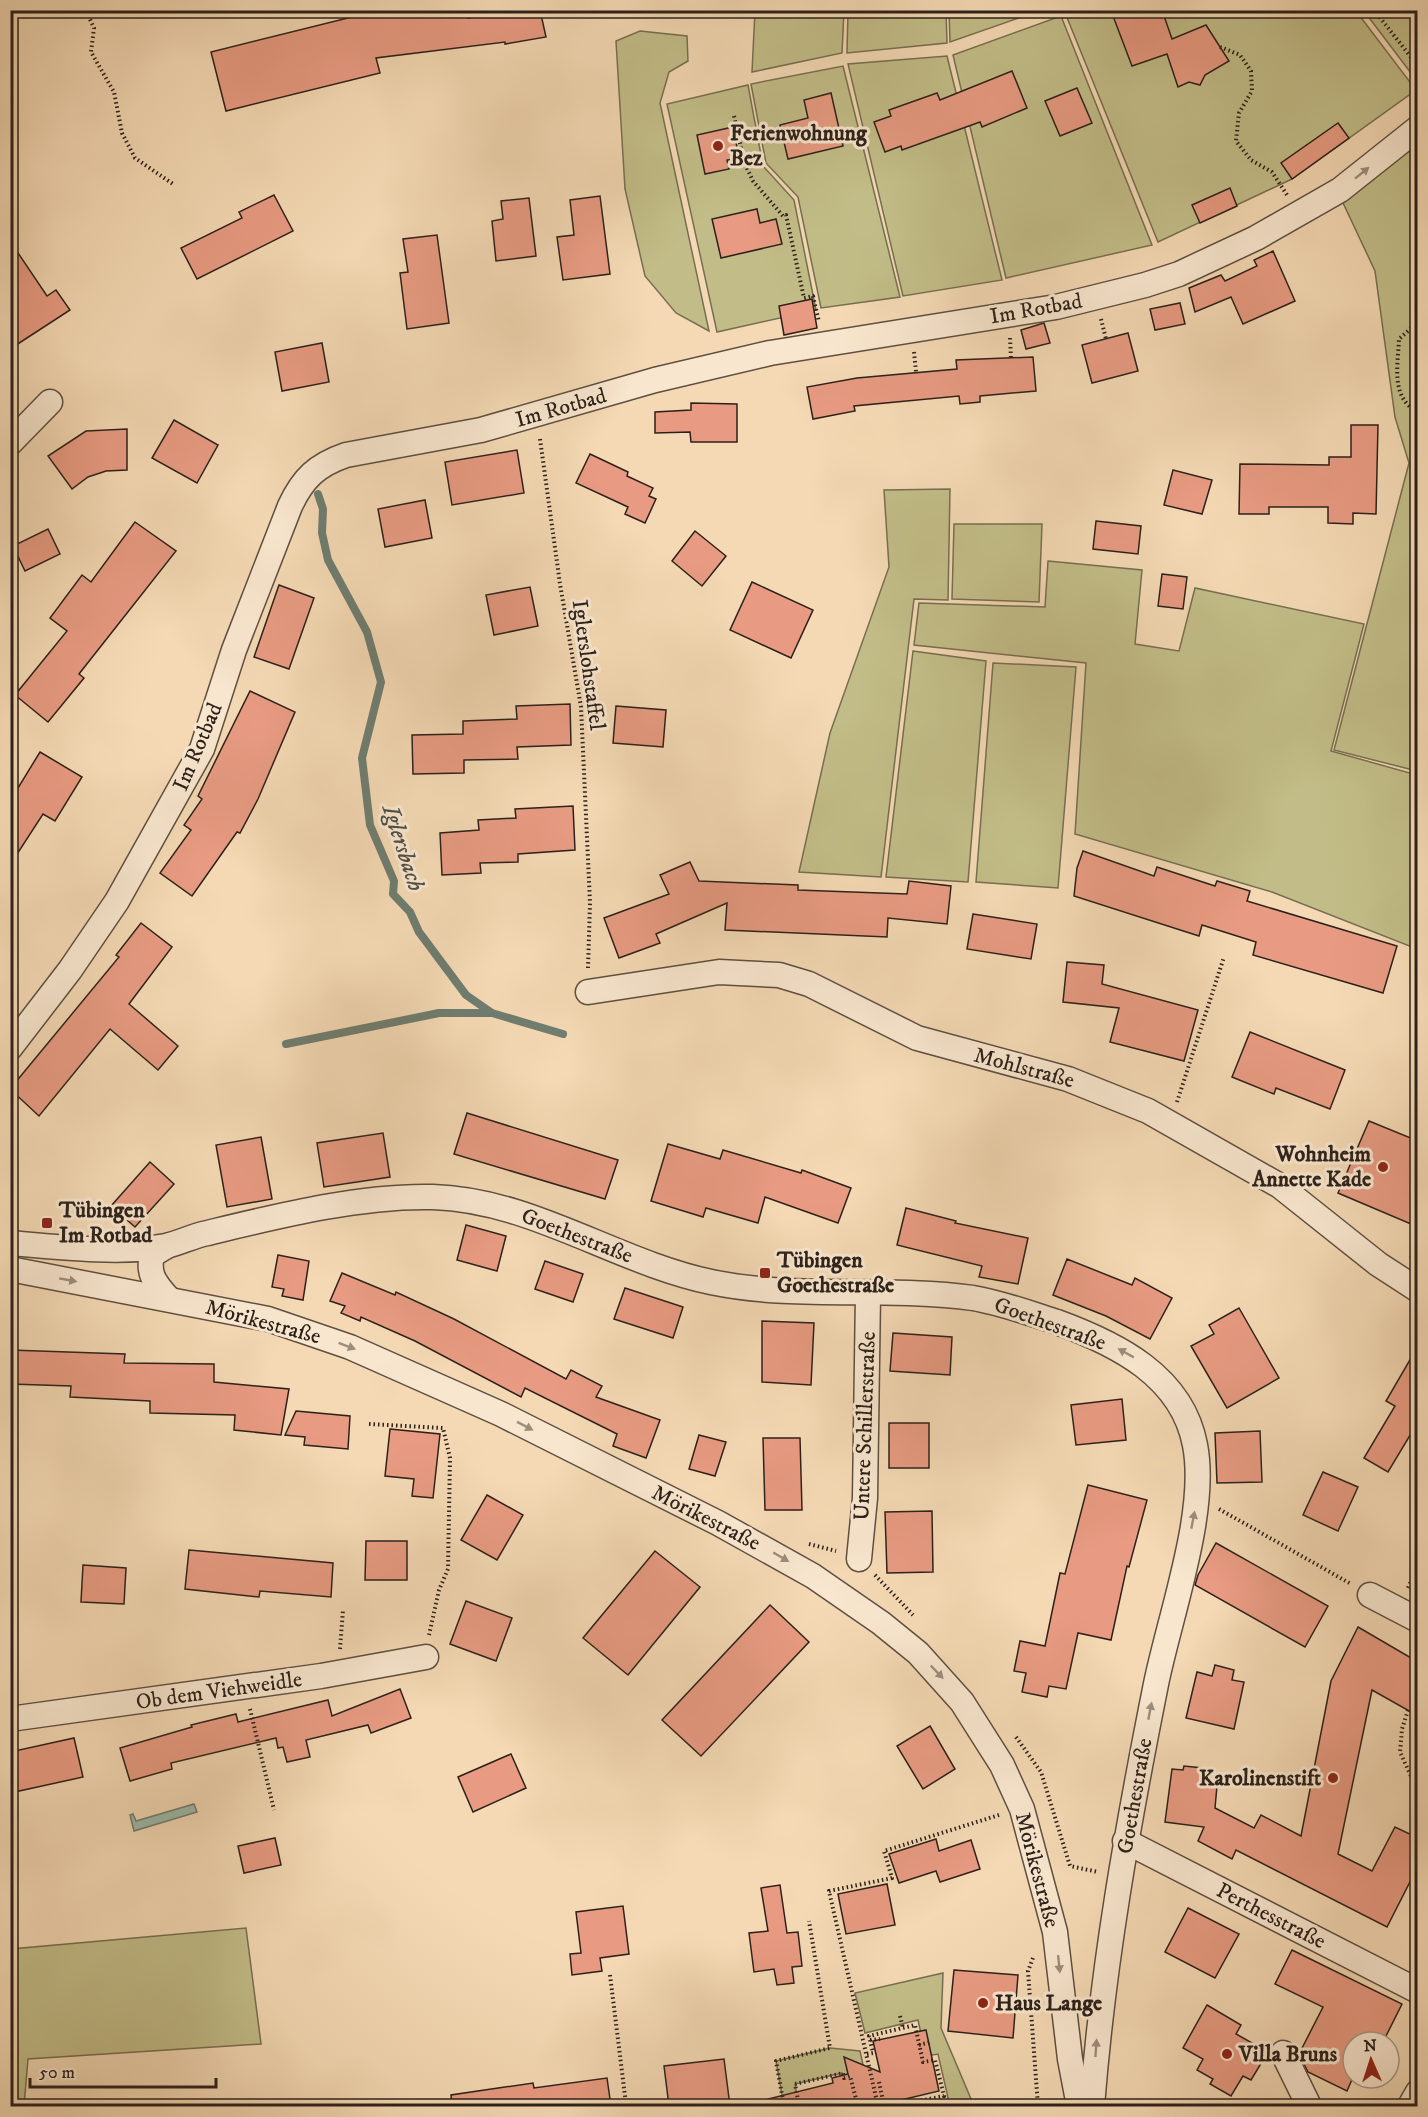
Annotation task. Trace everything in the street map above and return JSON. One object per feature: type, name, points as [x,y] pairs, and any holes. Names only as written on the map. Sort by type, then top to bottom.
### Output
[{"type":"street","name":"Im Rotbad","points":[[10,1048],[70,970],[117,901],[184,784],[202,749],[234,650],[290,506],[298,488],[311,473],[326,462],[346,455],[481,430],[655,380],[823,343],[1032,311],[1107,296],[1179,274],[1256,238],[1340,190],[1418,128]]},
{"type":"street","points":[[10,442],[50,402]]},
{"type":"street","name":"Mohlstraße","points":[[588,992],[719,972],[751,971],[779,975],[809,984],[917,1038],[1068,1079],[1105,1092],[1170,1123],[1280,1186],[1378,1264],[1418,1290]]},
{"type":"street","name":"Goethestraße","points":[[10,1243],[121,1248],[167,1246],[200,1235],[359,1202],[433,1197],[498,1207],[545,1222],[670,1272],[714,1283],[766,1289],[973,1298],[1013,1307],[1071,1327],[1138,1360],[1163,1382],[1182,1410],[1195,1441],[1198,1469],[1197,1497],[1160,1664],[1125,1841],[1099,2014],[1092,2106]]},
{"type":"street","points":[[167,1246],[152,1256],[149,1266],[153,1279],[169,1299]]},
{"type":"street","name":"Mörikestraße","points":[[10,1269],[268,1319],[310,1333],[423,1378],[501,1414],[782,1557],[865,1611],[918,1653],[945,1681],[980,1728],[1022,1809],[1055,1932],[1070,2059],[1079,2106]]},
{"type":"street","name":"Untere Schillerstraße","points":[[859,1559],[865,1498],[868,1293]]},
{"type":"street","points":[[1370,1595],[1418,1620]]},
{"type":"street","name":"Ob dem Viehweidle","points":[[10,1719],[246,1687],[426,1657]]},
{"type":"street","name":"Perthesstraße","points":[[1125,1841],[1418,1991]]},
{"type":"street","points":[[1283,2053],[1309,2106]]},
{"type":"street","points":[[1410,2106],[1418,2092]]},
{"type":"path","points":[[81,10],[88,15],[94,28],[91,52],[114,92],[122,133],[135,158],[173,184]]},
{"type":"path","points":[[1374,10],[1418,66]]},
{"type":"path","points":[[1220,47],[1240,56],[1251,71],[1252,90],[1239,113],[1236,141],[1251,160],[1272,172],[1306,209]]},
{"type":"path","points":[[734,116],[744,162],[753,181],[783,216],[786,215],[804,298],[813,296],[823,343]]},
{"type":"path","points":[[1418,322],[1399,339],[1397,390],[1410,408],[1418,412]]},
{"type":"path","name":"Iglerslohstaffel","points":[[536,416],[560,584],[581,706],[590,903],[588,992]]},
{"type":"path","points":[[1170,1123],[1224,957]]},
{"type":"path","points":[[1412,1255],[1418,1242]]},
{"type":"path","points":[[369,1424],[443,1428],[448,1448],[450,1458],[448,1569],[439,1590],[426,1657]]},
{"type":"path","points":[[1197,1497],[1335,1575]]},
{"type":"path","points":[[338,1673],[343,1610]]},
{"type":"path","points":[[246,1687],[274,1810]]},
{"type":"path","points":[[1408,1710],[1402,1729],[1400,1752],[1415,1785],[1414,1797],[1418,1808]]},
{"type":"path","points":[[878,2106],[829,1891],[892,1878],[884,1851],[1006,1813]]},
{"type":"path","points":[[784,2106],[776,2061],[830,2048],[809,1921]]},
{"type":"path","points":[[1034,1956],[1028,1971],[1038,2106]]},
{"type":"path","points":[[610,1975],[626,2104]]},
{"type":"path","points":[[900,2016],[903,2028]]},
{"type":"path","points":[[866,2054],[873,2053],[869,2036],[915,2025],[923,2062],[935,2060],[945,2106]]},
{"type":"path","points":[[870,2040],[879,2037],[880,2039]]},
{"type":"path","points":[[919,2045],[931,2042]]},
{"type":"path","points":[[800,2106],[795,2084],[843,2073],[844,2078],[850,2076],[858,2106]]},
{"type":"path","points":[[879,2082],[884,2106]]},
{"type":"path","points":[[898,2106],[944,2096]]},
{"type":"shaded area","points":[[949,10],[1039,10],[1039,11],[950,42]]},
{"type":"shaded area","points":[[1075,10],[1356,11],[1416,90],[1292,179],[1158,242],[1066,15]]},
{"type":"shaded area","points":[[755,11],[844,11],[842,53],[752,72]]},
{"type":"shaded area","points":[[848,11],[946,11],[947,43],[847,53]]},
{"type":"shaded area","points":[[1364,11],[1417,11],[1417,81]]},
{"type":"shaded area","points":[[1061,16],[1152,245],[1006,278],[953,55]]},
{"type":"shaded area","points":[[640,31],[687,36],[688,61],[669,72],[660,103],[709,331],[676,313],[645,276],[625,189],[616,41]]},
{"type":"shaded area","points":[[947,56],[1002,280],[903,296],[848,64]]},
{"type":"shaded area","points":[[843,66],[900,297],[821,308],[798,197],[766,163],[751,84]]},
{"type":"shaded area","points":[[748,85],[763,166],[794,200],[816,310],[717,332],[667,104]]},
{"type":"shaded area","points":[[1417,126],[1417,771],[1334,750],[1409,463],[1395,417],[1375,271],[1337,190]]},
{"type":"shaded area","points":[[950,489],[948,600],[914,599],[881,877],[799,872],[830,733],[889,567],[884,490]]},
{"type":"shaded area","points":[[954,524],[1042,524],[1039,602],[952,599]]},
{"type":"shaded area","points":[[1048,561],[1142,570],[1135,644],[1179,651],[1195,588],[1364,624],[1331,751],[1417,775],[1417,949],[1272,892],[1075,834],[1086,663],[914,645],[919,603],[1045,607]]},
{"type":"shaded area","points":[[913,651],[986,661],[968,882],[886,877]]},
{"type":"shaded area","points":[[993,663],[1076,667],[1058,888],[976,882]]},
{"type":"shaded area","points":[[194,1804],[197,1812],[134,1831],[130,1815],[133,1814],[136,1821]]},
{"type":"shaded area","points":[[246,1928],[261,2044],[28,2059],[24,2106],[11,2106],[11,1949]]},
{"type":"shaded area","points":[[943,1973],[941,2028],[974,2106],[933,2106],[949,2102],[938,2054],[926,2056],[918,2020],[865,2033],[855,1993]]},
{"type":"shaded area","points":[[830,2048],[860,2051],[872,2106],[858,2106],[850,2077],[844,2078],[842,2073],[795,2084],[799,2106],[784,2106],[776,2061]]},
{"type":"building","points":[[380,10],[467,10],[468,18],[506,10],[540,10],[546,37],[505,44],[505,42],[376,58],[380,73],[226,111],[211,52]]},
{"type":"building","points":[[1128,10],[1162,10],[1172,39],[1206,25],[1229,61],[1205,75],[1200,85],[1189,82],[1178,87],[1167,54],[1132,66],[1113,16]]},
{"type":"building","points":[[1012,71],[1027,108],[982,127],[980,122],[902,150],[901,146],[885,152],[874,122],[891,116],[889,110],[937,93],[940,100]]},
{"type":"building","points":[[1077,88],[1092,123],[1060,136],[1045,101]]},
{"type":"building","points":[[831,93],[843,146],[788,159],[780,125],[808,118],[804,100]]},
{"type":"building","points":[[1338,123],[1349,138],[1292,179],[1281,163]]},
{"type":"building","name":"Ferienwohnung Bez","points":[[733,127],[739,158],[727,160],[729,169],[705,174],[697,135]]},
{"type":"building","points":[[1230,188],[1237,206],[1200,223],[1192,205]]},
{"type":"building","points":[[274,195],[293,231],[197,279],[181,248],[242,218],[239,212]]},
{"type":"building","points":[[600,196],[610,274],[563,280],[557,237],[574,235],[570,200]]},
{"type":"building","points":[[529,198],[536,256],[496,261],[492,221],[503,219],[501,201]]},
{"type":"building","points":[[757,209],[760,223],[776,219],[782,244],[721,258],[712,219]]},
{"type":"building","points":[[437,235],[449,323],[407,329],[400,273],[408,272],[403,239]]},
{"type":"building","points":[[10,241],[47,296],[56,290],[70,310],[10,349]]},
{"type":"building","points":[[1273,251],[1295,301],[1243,324],[1231,297],[1195,312],[1189,288],[1221,275],[1225,281],[1257,266],[1254,260]]},
{"type":"building","points":[[812,299],[817,328],[784,335],[779,306]]},
{"type":"building","points":[[1180,303],[1185,324],[1155,330],[1150,309]]},
{"type":"building","points":[[1044,323],[1050,343],[1026,349],[1021,330]]},
{"type":"building","points":[[1128,333],[1138,371],[1092,383],[1082,345]]},
{"type":"building","points":[[322,343],[329,382],[282,391],[275,352]]},
{"type":"building","points":[[1033,357],[1036,391],[980,396],[980,402],[960,404],[959,396],[854,406],[855,411],[813,419],[807,387],[857,378],[957,369],[956,360]]},
{"type":"building","points":[[691,403],[737,404],[737,442],[691,442],[690,432],[655,433],[655,412],[691,410]]},
{"type":"building","points":[[174,420],[218,445],[197,483],[152,458]]},
{"type":"building","points":[[1351,425],[1378,425],[1376,514],[1353,513],[1353,524],[1328,523],[1328,507],[1269,507],[1269,514],[1239,514],[1240,464],[1329,465],[1329,457],[1351,457]]},
{"type":"building","points":[[127,429],[127,470],[106,471],[88,477],[72,489],[48,456],[86,431]]},
{"type":"building","points":[[517,450],[524,493],[452,505],[445,462]]},
{"type":"building","points":[[590,454],[628,472],[627,476],[653,488],[649,496],[656,499],[645,523],[625,514],[628,507],[576,483]]},
{"type":"building","points":[[1173,470],[1212,480],[1202,514],[1164,505]]},
{"type":"building","points":[[425,500],[432,538],[385,547],[378,509]]},
{"type":"building","points":[[1096,521],[1141,526],[1138,554],[1093,549]]},
{"type":"building","points":[[135,522],[176,551],[79,674],[84,678],[48,722],[15,695],[67,631],[50,618],[82,575],[91,582]]},
{"type":"building","points":[[48,529],[60,554],[25,571],[13,546]]},
{"type":"building","points":[[695,531],[726,556],[702,586],[672,561]]},
{"type":"building","points":[[1162,574],[1187,577],[1183,609],[1158,606]]},
{"type":"building","points":[[752,582],[813,610],[791,658],[730,630]]},
{"type":"building","points":[[279,585],[314,598],[289,669],[254,657]]},
{"type":"building","points":[[530,587],[538,626],[494,635],[486,595]]},
{"type":"building","points":[[250,691],[295,712],[258,799],[240,833],[237,832],[192,896],[160,873],[191,830],[184,825],[202,799],[198,796]]},
{"type":"building","points":[[570,704],[571,745],[517,747],[518,759],[464,760],[464,773],[413,774],[412,735],[463,734],[463,721],[517,719],[516,706]]},
{"type":"building","points":[[616,706],[666,710],[663,747],[613,743]]},
{"type":"building","points":[[40,752],[82,777],[55,821],[43,814],[10,865],[10,801]]},
{"type":"building","points":[[573,806],[575,850],[518,854],[518,862],[480,863],[481,873],[442,875],[440,833],[479,830],[478,820],[516,818],[515,809]]},
{"type":"building","points":[[1083,851],[1154,876],[1157,867],[1215,886],[1217,881],[1250,891],[1247,901],[1397,946],[1383,993],[1253,955],[1256,942],[1202,925],[1199,936],[1074,896],[1077,868]]},
{"type":"building","points":[[690,862],[699,881],[798,885],[798,890],[907,894],[909,881],[951,886],[947,924],[888,918],[887,937],[725,930],[727,903],[656,934],[660,943],[619,958],[604,918],[669,894],[660,875]]},
{"type":"building","points":[[973,914],[1037,924],[1031,959],[967,949]]},
{"type":"building","points":[[141,923],[172,947],[129,1004],[178,1046],[158,1070],[110,1029],[39,1116],[10,1089],[119,957],[116,955]]},
{"type":"building","points":[[1067,962],[1104,965],[1102,984],[1198,1010],[1184,1061],[1110,1042],[1119,1008],[1063,1002]]},
{"type":"building","points":[[1250,1032],[1345,1070],[1330,1109],[1276,1088],[1274,1094],[1232,1077]]},
{"type":"building","points":[[467,1113],[618,1160],[605,1199],[454,1154]]},
{"type":"building","name":"Wohnheim Annette Kade","points":[[1369,1121],[1418,1141],[1418,1208],[1411,1224],[1338,1193]]},
{"type":"building","points":[[383,1133],[390,1177],[324,1187],[317,1143]]},
{"type":"building","points":[[261,1137],[272,1199],[227,1207],[216,1145]]},
{"type":"building","points":[[668,1144],[720,1159],[723,1150],[801,1173],[802,1170],[851,1188],[838,1223],[765,1197],[758,1223],[706,1208],[703,1217],[651,1201]]},
{"type":"building","points":[[150,1162],[174,1184],[135,1227],[111,1206]]},
{"type":"building","points":[[906,1208],[956,1221],[955,1223],[1028,1238],[1018,1284],[979,1277],[982,1266],[897,1245]]},
{"type":"building","points":[[466,1225],[506,1236],[497,1271],[457,1260]]},
{"type":"building","points":[[278,1255],[309,1261],[303,1300],[282,1296],[284,1289],[272,1287]]},
{"type":"building","points":[[1067,1259],[1132,1285],[1135,1278],[1172,1298],[1150,1339],[1106,1316],[1053,1295]]},
{"type":"building","points":[[545,1261],[583,1274],[573,1302],[535,1289]]},
{"type":"building","points":[[342,1273],[395,1295],[396,1292],[454,1319],[566,1379],[571,1370],[602,1386],[596,1397],[660,1420],[646,1458],[613,1446],[617,1434],[525,1388],[521,1397],[415,1341],[361,1317],[360,1321],[341,1313],[345,1306],[330,1301]]},
{"type":"building","points":[[625,1288],[683,1307],[673,1338],[614,1319]]},
{"type":"building","points":[[1239,1308],[1279,1378],[1227,1408],[1191,1346],[1214,1334],[1209,1325]]},
{"type":"building","points":[[762,1321],[814,1323],[811,1385],[762,1382]]},
{"type":"building","points":[[893,1333],[952,1337],[950,1375],[890,1371]]},
{"type":"building","points":[[1418,1346],[1418,1422],[1388,1472],[1364,1458],[1395,1406],[1386,1401]]},
{"type":"building","points":[[10,1350],[125,1354],[124,1363],[214,1364],[214,1382],[289,1389],[281,1435],[234,1430],[235,1415],[150,1413],[150,1401],[70,1397],[71,1386],[10,1384]]},
{"type":"building","points":[[1122,1399],[1126,1440],[1076,1445],[1071,1405]]},
{"type":"building","points":[[296,1411],[350,1416],[348,1449],[304,1445],[305,1437],[285,1435]]},
{"type":"building","points":[[889,1423],[929,1423],[929,1468],[889,1468]]},
{"type":"building","points":[[390,1429],[440,1434],[433,1498],[412,1496],[414,1479],[385,1476]]},
{"type":"building","points":[[1260,1431],[1262,1482],[1217,1483],[1215,1433]]},
{"type":"building","points":[[699,1435],[726,1442],[715,1476],[689,1469]]},
{"type":"building","points":[[763,1438],[800,1438],[802,1510],[765,1510]]},
{"type":"building","points":[[1323,1472],[1358,1487],[1338,1531],[1303,1515]]},
{"type":"building","points":[[1088,1485],[1147,1500],[1129,1567],[1127,1566],[1111,1640],[1078,1633],[1066,1689],[1049,1686],[1047,1697],[1022,1692],[1026,1673],[1014,1671],[1020,1641],[1045,1646],[1060,1573],[1065,1574]]},
{"type":"building","points":[[487,1495],[523,1515],[497,1560],[461,1540]]},
{"type":"building","points":[[932,1511],[933,1572],[887,1573],[885,1512]]},
{"type":"building","points":[[366,1541],[407,1541],[407,1580],[365,1580]]},
{"type":"building","points":[[1216,1543],[1328,1606],[1305,1647],[1195,1585]]},
{"type":"building","points":[[189,1550],[333,1563],[331,1597],[260,1591],[259,1597],[185,1589]]},
{"type":"building","points":[[655,1551],[700,1587],[628,1675],[583,1638]]},
{"type":"building","points":[[83,1565],[126,1568],[124,1604],[81,1602]]},
{"type":"building","points":[[466,1601],[512,1618],[496,1661],[450,1644]]},
{"type":"building","points":[[770,1605],[809,1642],[701,1756],[662,1720]]},
{"type":"building","points":[[1358,1627],[1418,1662],[1418,1716],[1372,1690],[1338,1854],[1372,1871],[1395,1827],[1418,1838],[1418,1866],[1387,1927],[1236,1850],[1232,1859],[1198,1841],[1204,1827],[1165,1822],[1172,1769],[1183,1770],[1184,1766],[1203,1768],[1203,1773],[1218,1775],[1215,1808],[1254,1828],[1261,1815],[1301,1836],[1331,1681]]},
{"type":"building","points":[[1215,1665],[1234,1670],[1232,1680],[1244,1682],[1234,1729],[1186,1718],[1197,1672],[1212,1676]]},
{"type":"building","points":[[400,1689],[411,1718],[371,1733],[368,1725],[306,1740],[310,1757],[287,1762],[283,1747],[278,1748],[276,1738],[171,1763],[172,1769],[130,1781],[120,1748],[192,1727],[191,1725],[236,1714],[238,1722],[328,1700],[332,1716]]},
{"type":"building","points":[[930,1726],[955,1769],[923,1789],[897,1746]]},
{"type":"building","points":[[74,1738],[83,1777],[10,1793],[10,1752]]},
{"type":"building","points":[[511,1754],[526,1788],[473,1812],[458,1777]]},
{"type":"building","points":[[275,1838],[281,1865],[244,1873],[238,1846]]},
{"type":"building","points":[[936,1839],[939,1851],[971,1840],[980,1869],[940,1882],[936,1871],[899,1883],[889,1854]]},
{"type":"building","points":[[887,1884],[895,1925],[846,1934],[838,1894]]},
{"type":"building","points":[[780,1885],[787,1933],[798,1932],[802,1966],[792,1967],[794,1983],[777,1985],[774,1969],[754,1972],[749,1933],[768,1931],[761,1888]]},
{"type":"building","points":[[623,1906],[629,1954],[600,1958],[602,1971],[572,1975],[570,1954],[581,1953],[576,1912]]},
{"type":"building","points":[[1188,1908],[1239,1934],[1215,1978],[1165,1952]]},
{"type":"building","points":[[1292,1950],[1402,2004],[1389,2030],[1341,2030],[1341,2088],[1308,2072],[1299,2054],[1323,2007],[1275,1984]]},
{"type":"building","name":"Haus Lange","points":[[954,1970],[1018,1975],[1013,2038],[948,2031]]},
{"type":"building","name":"Villa Bruns","points":[[1207,2005],[1241,2025],[1236,2034],[1268,2052],[1251,2080],[1243,2076],[1231,2096],[1210,2084],[1213,2079],[1197,2070],[1203,2059],[1183,2048]]},
{"type":"building","points":[[926,2030],[939,2091],[876,2106],[769,2106],[768,2099],[833,2083],[832,2078],[848,2074],[844,2057],[880,2072],[873,2041]]},
{"type":"building","points":[[724,2059],[730,2106],[714,2104],[669,2106],[664,2066]]},
{"type":"building","points":[[607,2078],[611,2106],[452,2106],[451,2095],[533,2083],[534,2088]]},
{"type":"waterway","name":"Iglersbach","points":[[318,494],[323,509],[322,533],[328,560],[367,632],[381,682],[362,758],[370,825],[394,881],[393,894],[410,912],[419,932],[466,995],[492,1013],[563,1034]]},
{"type":"waterway","points":[[286,1044],[439,1013],[491,1013]]},
{"type":"place","name":"Ferienwohnung Bez","points":[[718,146]]},
{"type":"place","name":"Wohnheim Annette Kade","points":[[1383,1167]]},
{"type":"place","name":"Tübingen Im Rotbad","points":[[47,1223]]},
{"type":"place","name":"Tübingen Goethestraße","points":[[765,1273]]},
{"type":"place","name":"Karolinenstift","points":[[1333,1778]]},
{"type":"place","name":"Haus Lange","points":[[983,2003]]},
{"type":"place","name":"Villa Bruns","points":[[1227,2054]]}]
